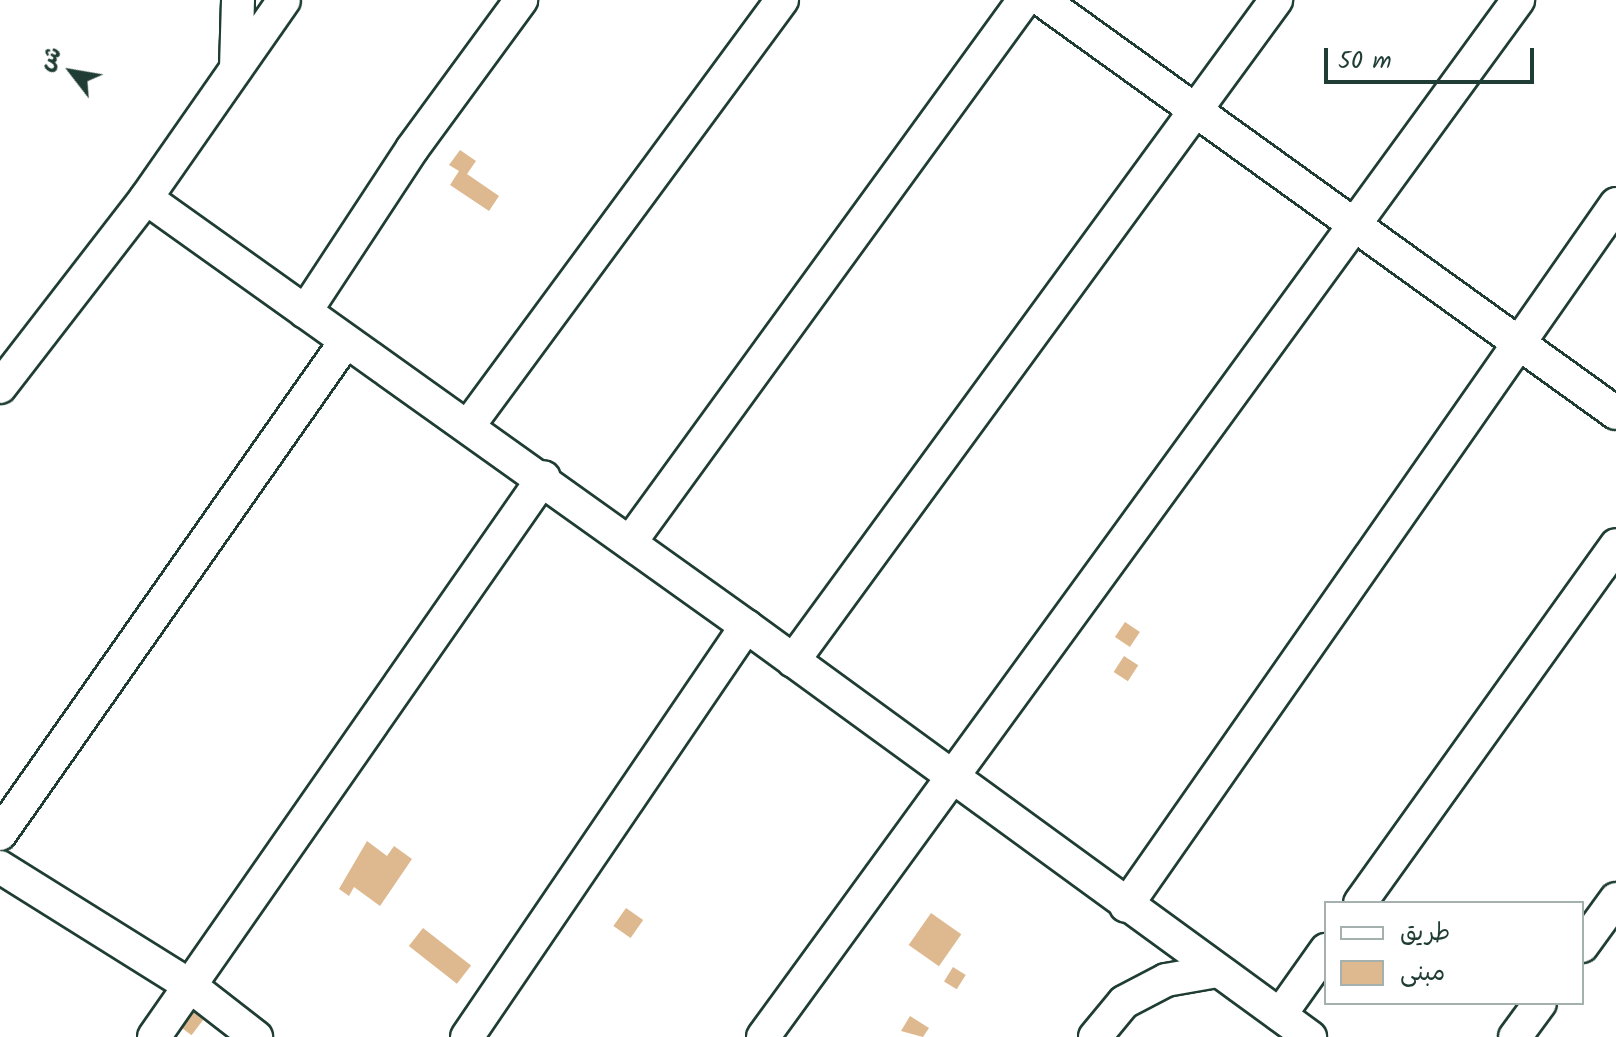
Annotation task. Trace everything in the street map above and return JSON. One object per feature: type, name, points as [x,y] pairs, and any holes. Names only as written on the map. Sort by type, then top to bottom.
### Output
[{"type":"street","points":[[236,68],[238,0]]},
{"type":"street","points":[[0,387],[146,198],[284,0]]},
{"type":"street","points":[[305,312],[412,149],[521,0]]},
{"type":"street","points":[[469,425],[782,0]]},
{"type":"street","points":[[631,541],[1024,0]]},
{"type":"street","points":[[1042,0],[1616,413]]},
{"type":"street","points":[[793,661],[1276,0]]},
{"type":"street","points":[[763,1037],[1518,0]]},
{"type":"street","points":[[146,198],[544,477],[1126,906],[1310,1037]]},
{"type":"street","points":[[1126,906],[1444,451],[1516,340],[1616,204]]},
{"type":"street","points":[[0,834],[346,341]]},
{"type":"street","points":[[154,1037],[544,477]]},
{"type":"street","points":[[1361,901],[1616,545]]},
{"type":"street","points":[[467,1037],[746,626]]},
{"type":"street","points":[[0,867],[189,985],[256,1037]]},
{"type":"street","points":[[1584,943],[1616,899]]},
{"type":"street","points":[[1280,1015],[1324,953]]},
{"type":"street","points":[[1095,1037],[1124,1002],[1166,980],[1217,971]]},
{"type":"street","points":[[1515,1037],[1539,1005]]},
{"type":"building","points":[[460,150],[476,161],[467,174],[499,196],[489,211],[450,185],[459,171],[449,165]]},
{"type":"building","points":[[1125,622],[1140,632],[1130,647],[1115,637]]},
{"type":"building","points":[[1124,656],[1138,665],[1128,681],[1114,672]]},
{"type":"building","points":[[367,841],[387,856],[394,846],[412,859],[380,906],[354,887],[349,896],[339,889]]},
{"type":"building","points":[[626,908],[643,920],[631,938],[613,926]]},
{"type":"building","points":[[931,913],[961,934],[939,966],[909,945]]},
{"type":"building","points":[[423,928],[471,966],[457,984],[409,946]]},
{"type":"building","points":[[953,967],[966,975],[957,989],[944,981]]},
{"type":"building","points":[[188,1005],[205,1018],[192,1035],[175,1023]]},
{"type":"building","points":[[910,1016],[929,1028],[923,1037],[901,1031]]}]
